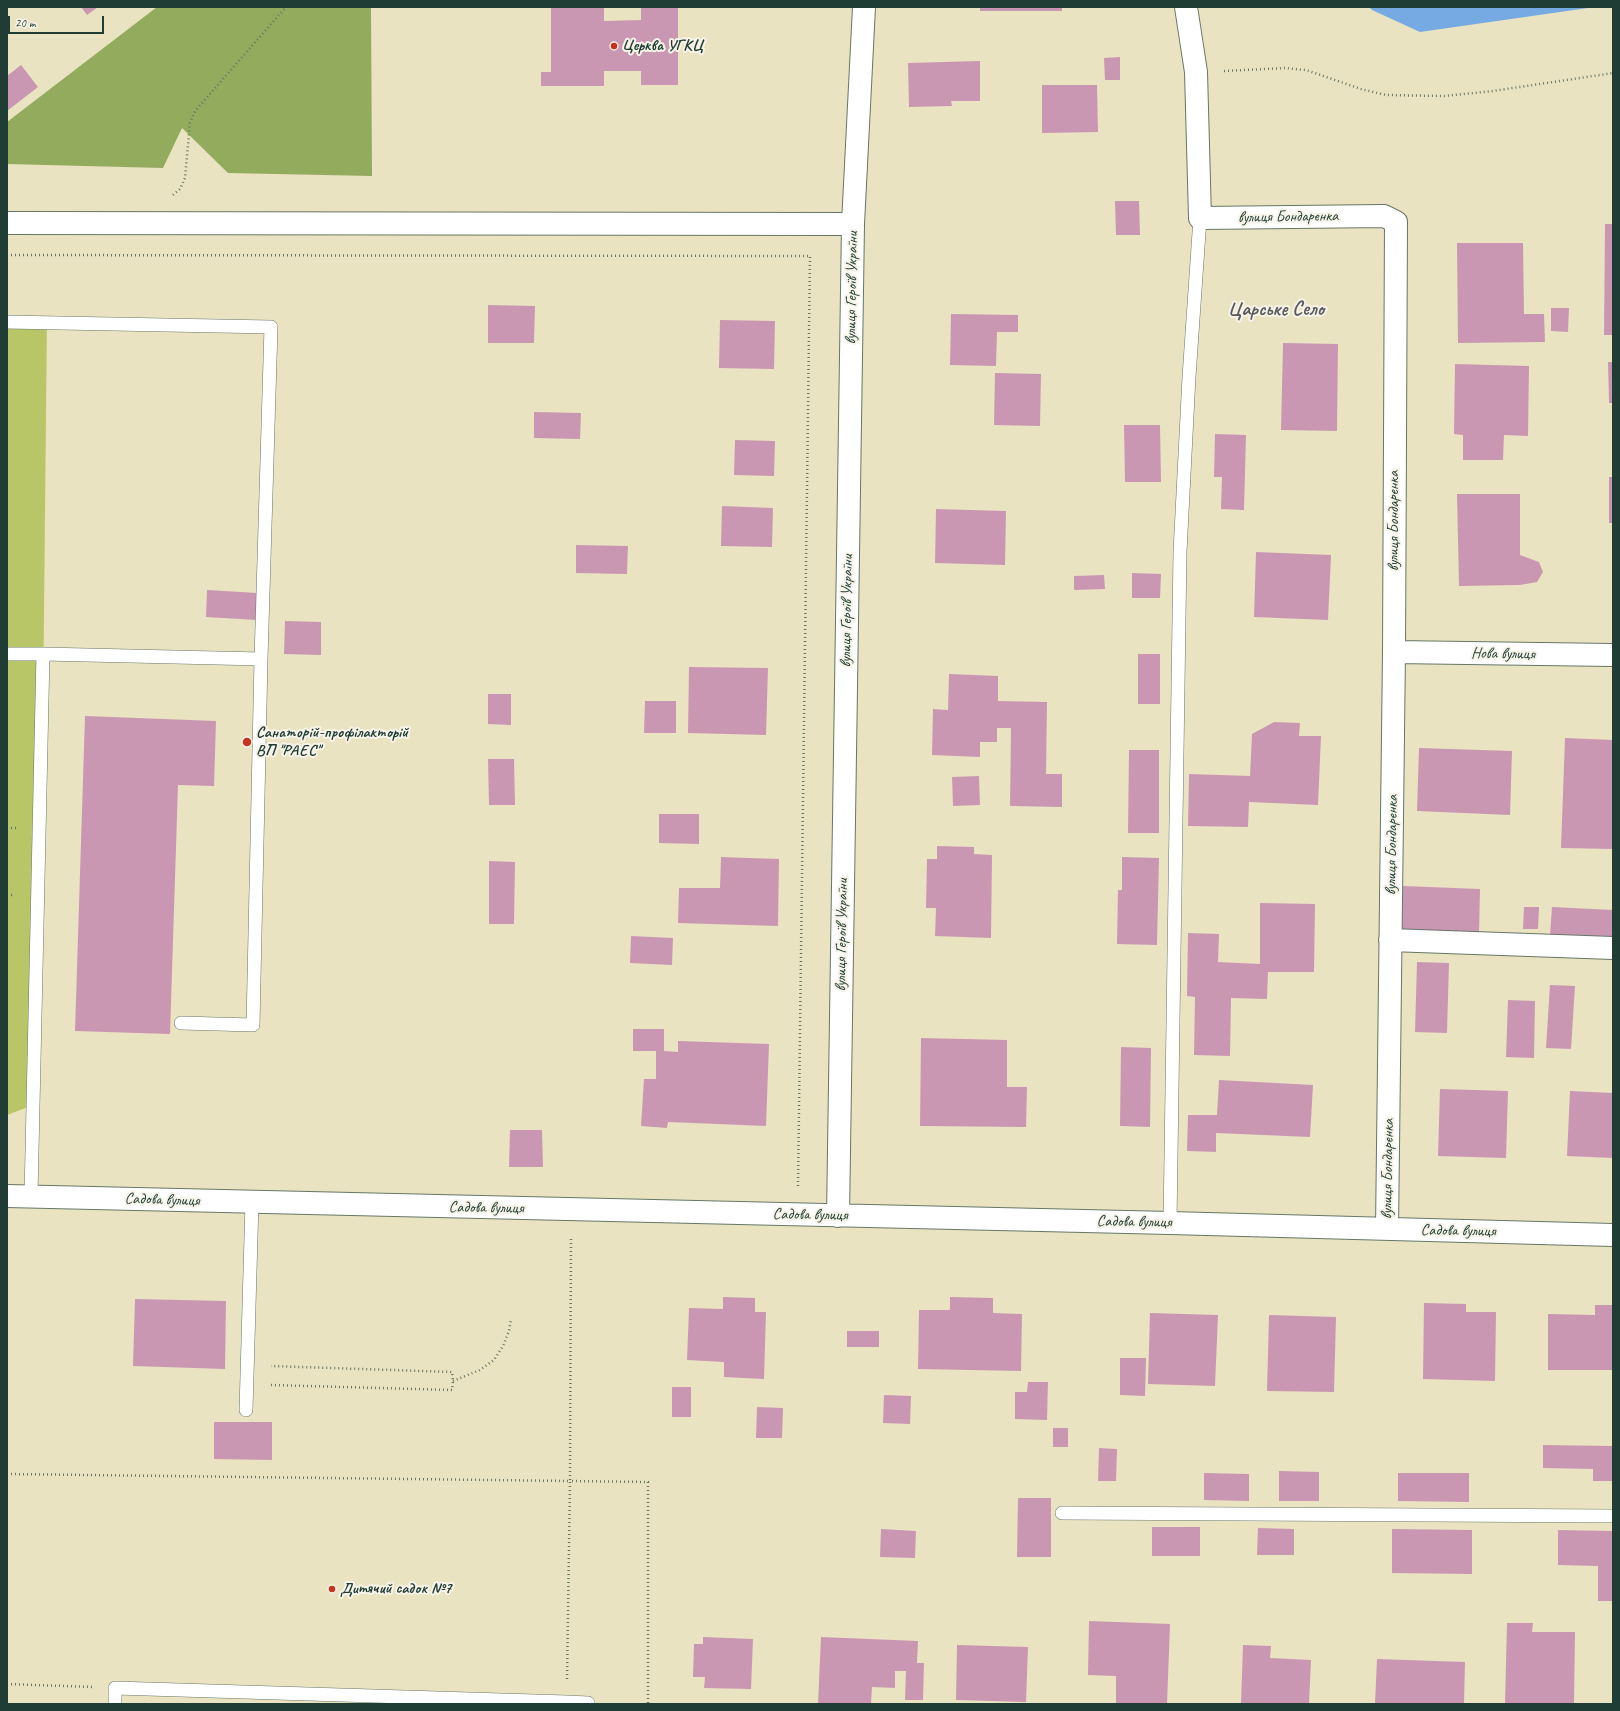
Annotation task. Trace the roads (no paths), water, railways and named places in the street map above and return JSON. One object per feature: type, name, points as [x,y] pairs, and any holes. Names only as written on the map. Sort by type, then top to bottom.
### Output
[{"type":"street","name":"вулиця Героїв України","points":[[838,1216],[853,224],[864,7]]},
{"type":"street","points":[[1186,7],[1196,72],[1200,218]]},
{"type":"street","name":"вулиця Бондаренка","points":[[1200,218],[1384,216],[1396,222],[1394,652],[1387,1229]]},
{"type":"street","points":[[7,223],[853,224]]},
{"type":"street","name":"Нова вулиця","points":[[1394,652],[1613,655]]},
{"type":"street","points":[[1390,940],[1613,948]]},
{"type":"street","name":"Садова вулиця","points":[[7,1196],[1170,1223],[1613,1235]]},
{"type":"lane","points":[[1170,1223],[1180,552],[1189,377],[1200,218]]},
{"type":"lane","points":[[7,322],[271,327],[261,659],[253,1025],[181,1023]]},
{"type":"lane","points":[[7,654],[261,659]]},
{"type":"lane","points":[[31,1196],[43,654]]},
{"type":"lane","points":[[246,1410],[252,1202]]},
{"type":"lane","points":[[1062,1513],[1613,1516]]},
{"type":"lane","points":[[115,1704],[115,1688],[567,1702],[588,1704]]},
{"type":"water","points":[[1369,7],[1595,7],[1420,32],[1372,10]]},
{"type":"place","name":"Церква УГКЦ","points":[[614,46]]},
{"type":"place","name":"Санаторій-профілакторій ВП \"РАЕС\"","points":[[247,742]]},
{"type":"place","name":"Дитячий садок №7","points":[[332,1589]]},
{"type":"district","name":"Царське Село","points":[[1276,310]]}]
